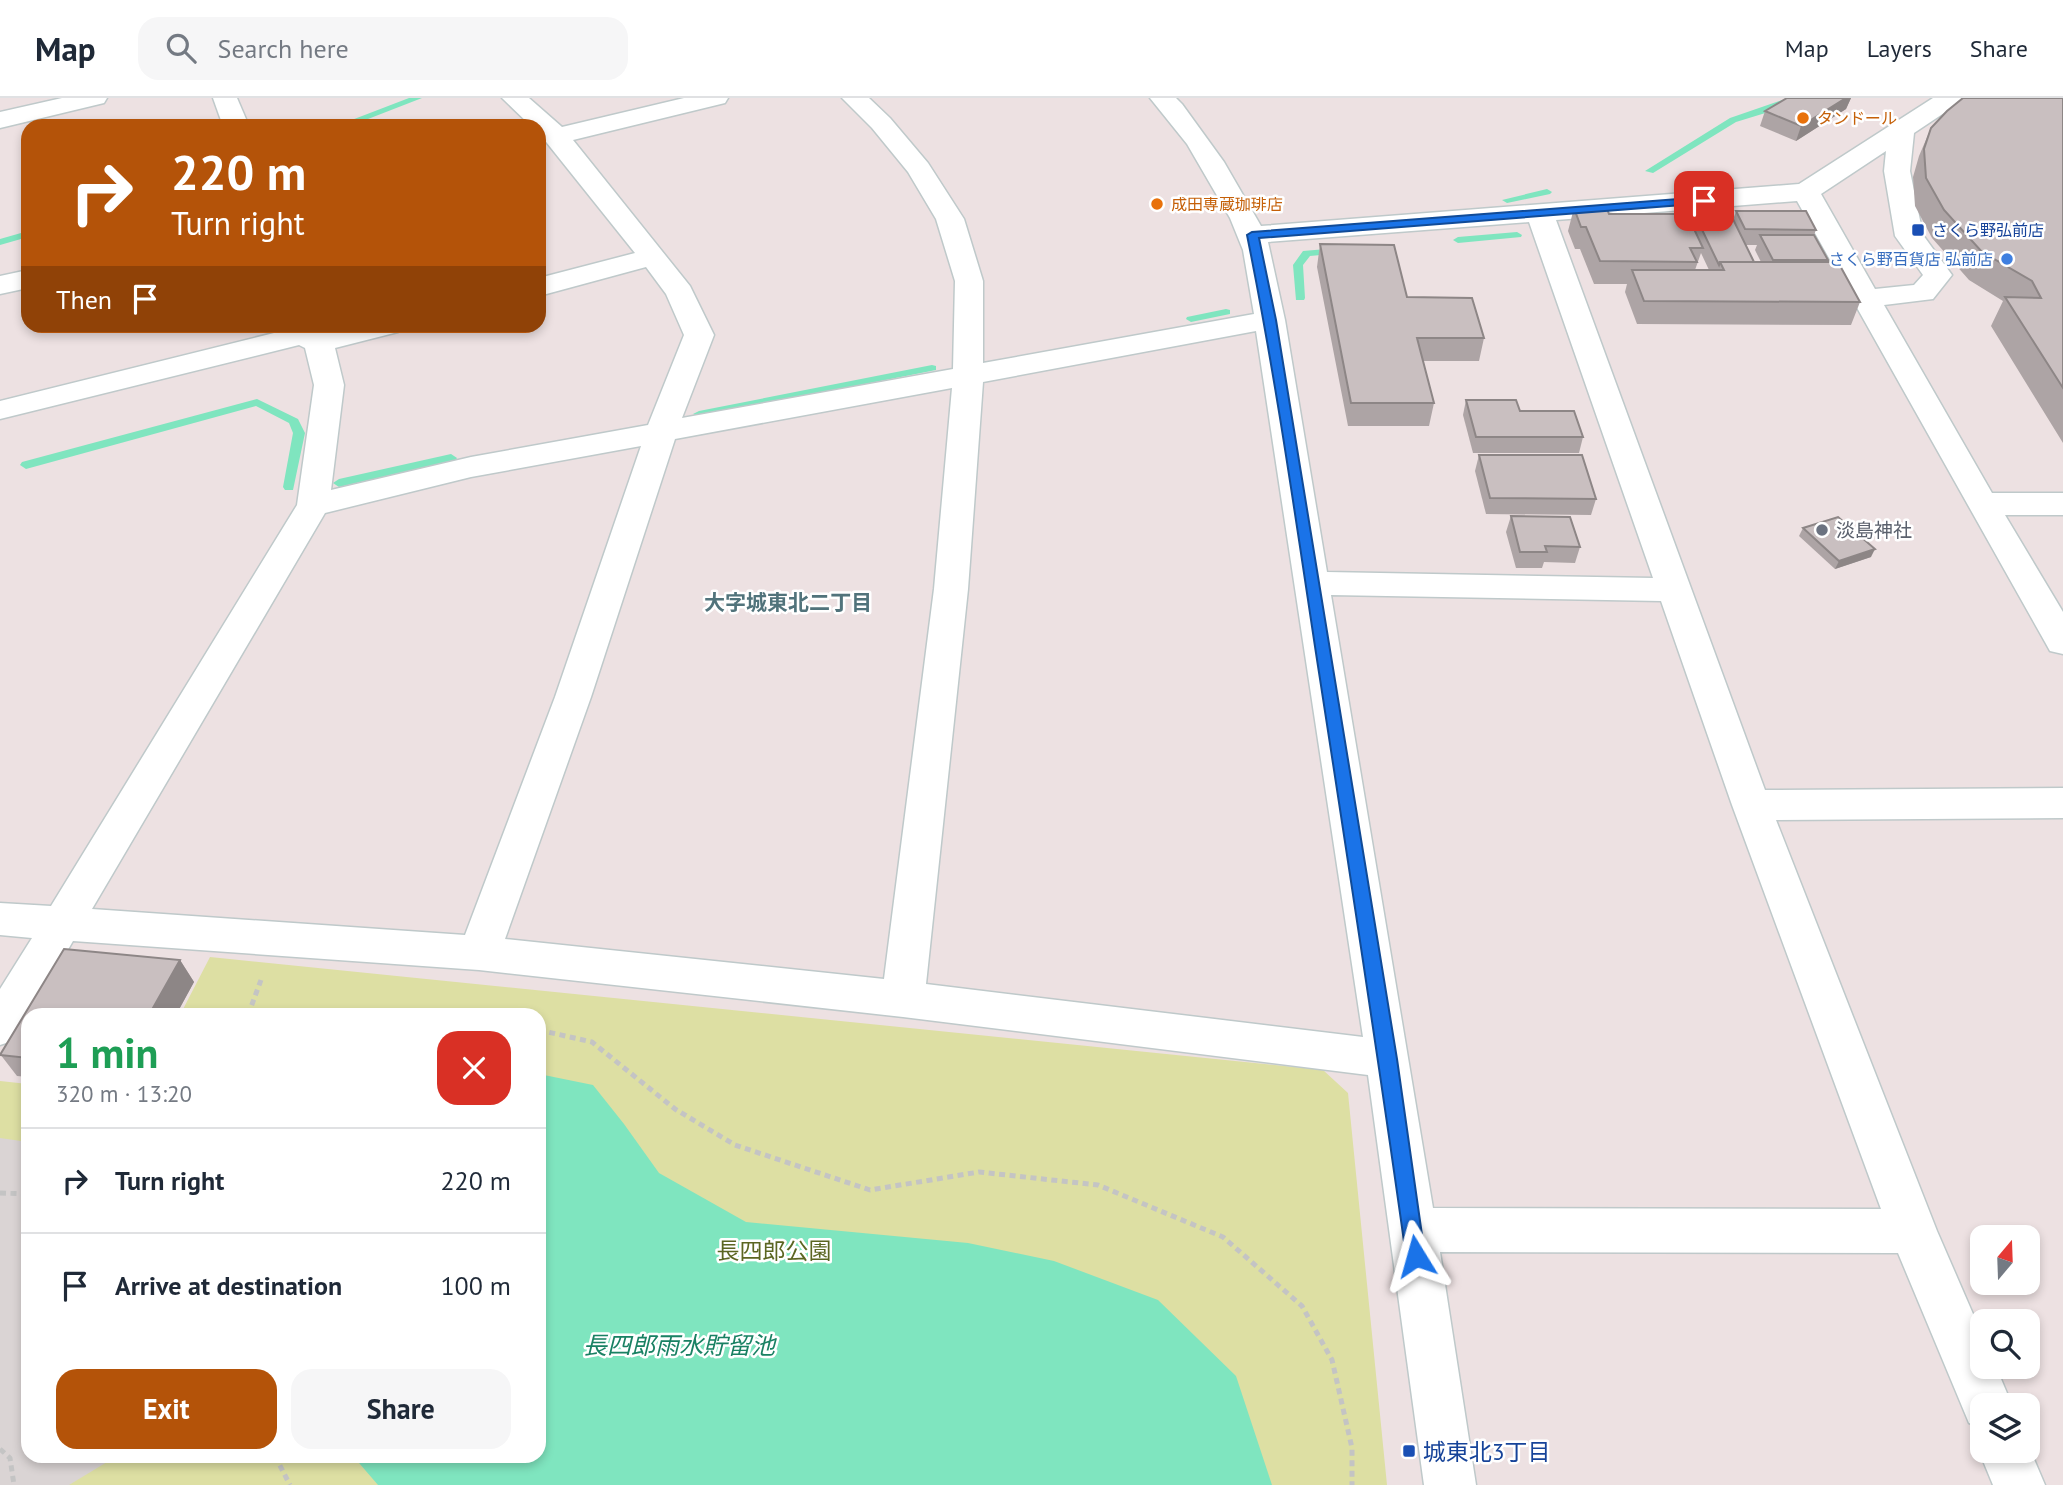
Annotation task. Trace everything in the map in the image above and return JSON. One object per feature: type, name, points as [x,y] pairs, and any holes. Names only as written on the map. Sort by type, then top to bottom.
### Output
[{"type":"street","points":[[0,120],[95,98]]},
{"type":"street","points":[[225,98],[233,119]]},
{"type":"street","points":[[513,98],[535,119]]},
{"type":"street","points":[[479,953],[572,697],[662,430],[699,335],[680,292],[546,129],[716,98]]},
{"type":"street","points":[[854,98],[881,123],[919,169],[950,219],[969,281],[968,376],[951,589],[903,999]]},
{"type":"street","points":[[1162,98],[1172,106],[1196,139],[1252,235],[1270,320],[1388,1059],[1450,1485]]},
{"type":"street","points":[[1252,235],[1806,192],[1950,98]]},
{"type":"street","points":[[1865,298],[1923,293],[1938,275],[1909,236],[1897,171],[1901,131]]},
{"type":"street","points":[[1806,192],[2063,642]]},
{"type":"street","points":[[1539,214],[1751,804],[1913,1230],[1982,1393]]},
{"type":"street","points":[[546,285],[652,257]]},
{"type":"street","points":[[0,285],[21,280]]},
{"type":"street","points":[[313,505],[471,467],[662,430],[1270,320]]},
{"type":"street","points":[[0,410],[307,335],[325,333]]},
{"type":"street","points":[[0,1027],[313,505],[329,386],[307,335]]},
{"type":"street","points":[[1982,503],[2063,503]]},
{"type":"street","points":[[1312,583],[1675,590]]},
{"type":"street","points":[[1751,804],[2063,803]]},
{"type":"street","points":[[0,919],[479,953],[903,999],[1388,1059]]},
{"type":"street","points":[[1412,1230],[1913,1230]]},
{"type":"street","points":[[2010,1463],[2019,1485]]},
{"type":"path","points":[[546,1032],[592,1042],[674,1109],[735,1146],[870,1190],[979,1172],[1098,1185],[1223,1237],[1302,1306],[1332,1360],[1352,1448],[1352,1485]]},
{"type":"path","points":[[0,1193],[21,1194]]},
{"type":"path","points":[[0,1449],[10,1458],[14,1485]]},
{"type":"path","points":[[279,1463],[290,1485]]},
{"type":"green space","name":"長四郎公園","points":[[210,957],[1323,1070],[1348,1093],[1387,1485],[0,1485],[0,1081],[21,1083],[21,1463],[546,1463],[546,1008],[184,1008]]},
{"type":"shaded area","points":[[0,1138],[21,1141],[21,1463],[105,1463],[69,1485],[0,1485]]},
{"type":"water","name":"長四郎雨水貯留池","points":[[546,1075],[593,1085],[659,1173],[746,1222],[968,1243],[1054,1261],[1158,1300],[1236,1376],[1272,1485],[378,1485],[359,1463],[546,1463]]},
{"type":"building","points":[[1787,98],[1846,98],[1801,126],[1765,111]]},
{"type":"building","name":"さくら野百貨店 弘前店","points":[[1963,98],[2063,98],[2063,388],[2005,297],[2041,298],[2032,281],[1982,252],[1944,210],[1926,178],[1924,149],[1931,128]]},
{"type":"building","points":[[1574,208],[1607,209],[1609,214],[1687,214],[1703,248],[1690,248],[1697,262],[1600,261],[1586,227],[1581,227]]},
{"type":"building","points":[[1736,211],[1806,211],[1816,230],[1745,229]]},
{"type":"building","points":[[1694,213],[1730,213],[1754,262],[1720,262],[1719,265]]},
{"type":"building","points":[[1760,235],[1814,235],[1828,260],[1773,260]]},
{"type":"building","points":[[1320,244],[1394,245],[1407,297],[1472,298],[1484,338],[1417,338],[1434,403],[1351,403]]},
{"type":"building","points":[[1720,262],[1838,262],[1860,302],[1644,301],[1632,270],[1724,270]]},
{"type":"building","points":[[1466,400],[1516,400],[1520,411],[1574,411],[1583,437],[1476,437]]},
{"type":"building","points":[[1479,455],[1582,455],[1596,499],[1490,498]]},
{"type":"building","points":[[1511,516],[1570,517],[1580,547],[1545,546],[1547,552],[1520,552]]},
{"type":"building","points":[[1838,517],[1875,549],[1839,561],[1803,528]]},
{"type":"building","points":[[64,949],[180,960],[153,1008],[28,1008]]},
{"type":"building","points":[[21,1020],[21,1057],[0,1055]]},
{"type":"waterway","points":[[360,119],[417,98]]},
{"type":"waterway","points":[[1650,171],[1733,120],[1788,103],[1794,98]]},
{"type":"waterway","points":[[1507,200],[1547,192]]},
{"type":"waterway","points":[[1458,240],[1517,235]]},
{"type":"waterway","points":[[0,242],[21,236]]},
{"type":"waterway","points":[[1300,298],[1298,265],[1307,253],[1338,251]]},
{"type":"waterway","points":[[1191,319],[1226,312]]},
{"type":"waterway","points":[[699,414],[932,368]]},
{"type":"waterway","points":[[26,465],[257,402],[294,421],[299,433],[289,487]]},
{"type":"waterway","points":[[339,483],[451,458]]},
{"type":"place","name":"タンドール","points":[[1803,118]]},
{"type":"place","name":"成田専蔵珈琲店","points":[[1157,204]]},
{"type":"place","name":"さくら野弘前店","points":[[1918,230]]},
{"type":"place","name":"さくら野百貨店 弘前店","points":[[2007,259]]},
{"type":"place","name":"淡島神社","points":[[1822,530]]},
{"type":"place","name":"城東北3丁目","points":[[1409,1451]]},
{"type":"district","name":"大字城東北二丁目","points":[[788,602]]},
{"type":"route","points":[[1416,1256],[1388,1059],[1270,320],[1252,235],[1704,201]]}]
